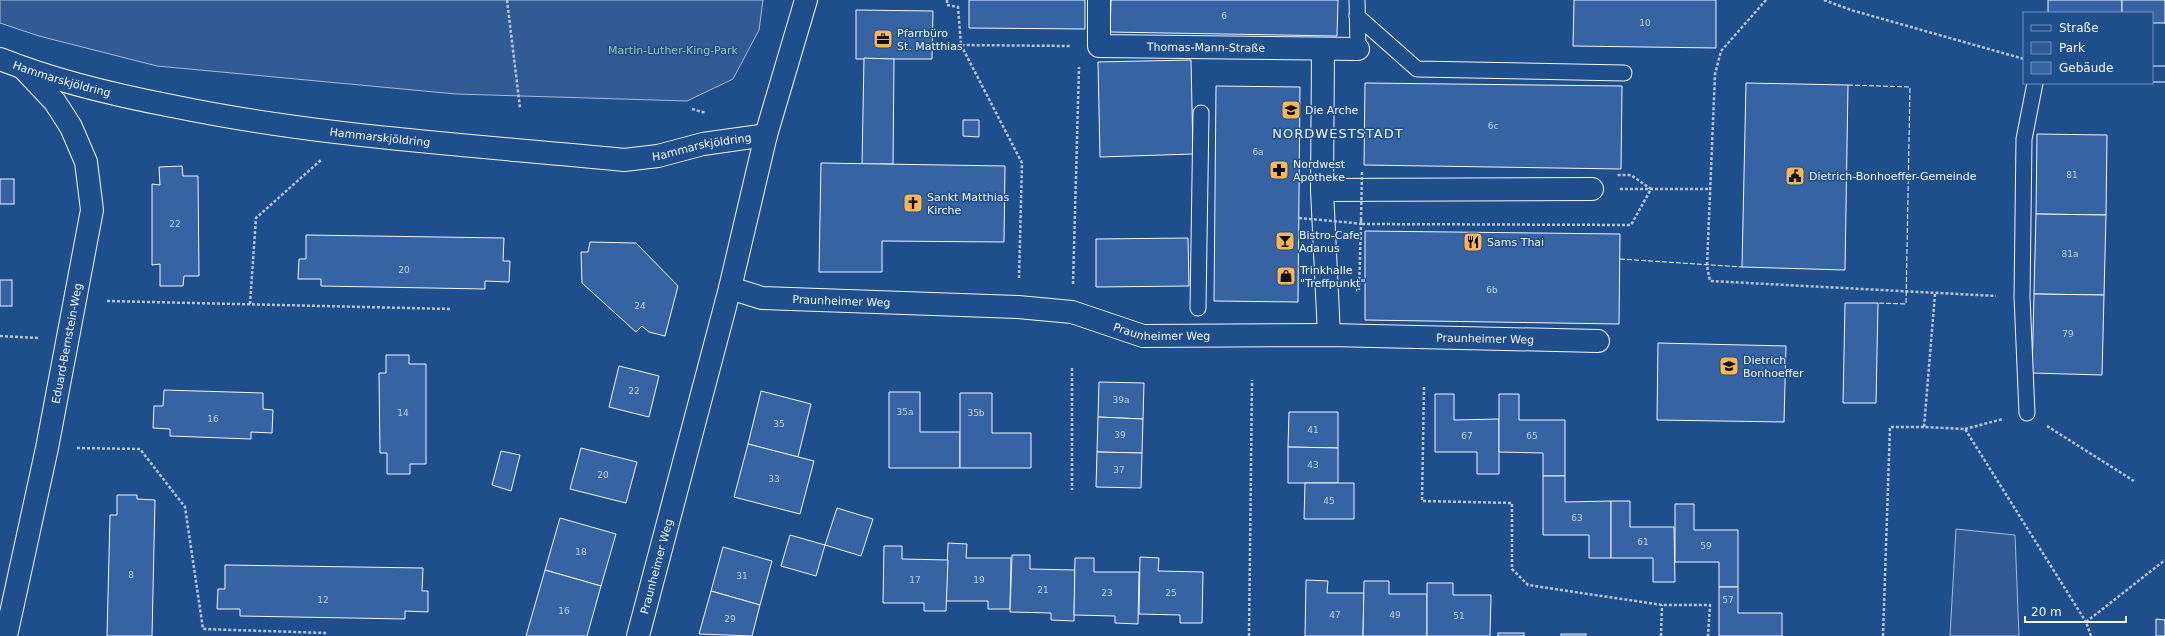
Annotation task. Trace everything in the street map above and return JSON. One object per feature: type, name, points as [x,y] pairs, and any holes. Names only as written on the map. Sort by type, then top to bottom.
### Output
[{"type":"street","name":"Praunheimer Weg","points":[[638,636],[730,288],[766,135],[806,0]]},
{"type":"street","points":[[1089,46],[1099,0]]},
{"type":"street","name":"Thomas-Mann-Straße","points":[[1089,46],[1358,49]]},
{"type":"street","points":[[1323,49],[1322,190],[1329,335]]},
{"type":"street","name":"Hammarskjöldring","points":[[0,59],[23,68],[125,97],[235,119],[357,135],[624,160],[658,156],[703,144],[766,135]]},
{"type":"street","name":"Eduard-Bernstein-Weg","points":[[6,636],[47,448],[92,210],[86,162],[71,127],[54,102],[23,68]]},
{"type":"street","points":[[1322,190],[1592,189]]},
{"type":"street","name":"Praunheimer Weg","points":[[730,288],[762,298],[1018,307],[1072,312],[1143,336],[1329,335],[1598,341]]},
{"type":"lane","points":[[1357,0],[1358,49]]},
{"type":"lane","points":[[1357,16],[1417,69],[1624,73]]},
{"type":"lane","points":[[2153,74],[2165,74]]},
{"type":"lane","points":[[2027,413],[2022,297],[2024,139],[2035,84]]},
{"type":"lane","points":[[1198,308],[1201,113]]},
{"type":"path","points":[[507,0],[520,108]]},
{"type":"path","points":[[947,0],[947,4],[958,7],[961,45],[1022,163],[1019,280]]},
{"type":"path","points":[[1766,0],[1721,51],[1715,74],[1707,266],[1710,281],[1935,294],[2022,297]]},
{"type":"path","points":[[1824,0],[1851,10],[2023,59]]},
{"type":"path","points":[[961,45],[1089,46],[1073,289]]},
{"type":"path","points":[[250,304],[256,218],[321,160]]},
{"type":"path","points":[[1359,290],[1362,171]]},
{"type":"path","points":[[1620,175],[1631,175],[1651,189]]},
{"type":"path","points":[[1623,189],[1711,189]]},
{"type":"path","points":[[1299,218],[1361,224],[1631,225],[1651,189]]},
{"type":"path","points":[[1924,427],[1935,294]]},
{"type":"path","points":[[107,301],[451,309]]},
{"type":"path","points":[[0,336],[45,338]]},
{"type":"path","points":[[1072,368],[1072,490]]},
{"type":"path","points":[[1249,636],[1252,380]]},
{"type":"path","points":[[1424,387],[1422,501],[1512,503],[1512,569],[1528,585],[1662,605],[1710,605],[1708,636]]},
{"type":"path","points":[[1883,636],[1890,427],[1964,429],[2027,413],[2134,481]]},
{"type":"path","points":[[1964,429],[2086,622],[2091,636]]},
{"type":"path","points":[[75,448],[140,449],[185,507],[203,628],[246,631],[327,633]]},
{"type":"path","points":[[2086,622],[2165,560]]},
{"type":"path","points":[[1662,605],[1662,636]]},
{"type":"path","points":[[246,631],[246,636]]},
{"type":"green space","name":"Martin-Luther-King-Park","points":[[0,0],[763,0],[759,30],[733,79],[687,101],[456,94],[157,66],[39,36],[0,23]]},
{"type":"green space","points":[[1956,529],[2015,535],[2019,636],[1950,636]]},
{"type":"building","points":[[969,0],[1085,0],[1085,29],[969,28]]},
{"type":"building","points":[[1111,0],[1338,0],[1337,36],[1110,32]]},
{"type":"building","points":[[1574,0],[1716,0],[1716,48],[1573,46]]},
{"type":"building","points":[[2048,0],[2122,0],[2122,12],[2048,12]]},
{"type":"building","points":[[2122,0],[2165,0],[2165,23],[2153,23],[2153,12],[2122,12]]},
{"type":"building","points":[[856,10],[933,11],[932,59],[856,59]]},
{"type":"building","points":[[864,58],[894,59],[893,164],[862,164]]},
{"type":"building","points":[[1191,60],[1193,154],[1100,157],[1098,62]]},
{"type":"building","points":[[1365,83],[1622,86],[1621,169],[1364,165]]},
{"type":"building","name":"Dietrich-Bonhoeffer-Gemeinde","points":[[1746,83],[1848,85],[1845,270],[1742,267]]},
{"type":"building","points":[[1216,86],[1300,87],[1298,302],[1214,301]]},
{"type":"building","points":[[963,120],[979,120],[979,137],[963,136]]},
{"type":"building","points":[[2037,134],[2107,135],[2106,215],[2036,214]]},
{"type":"building","name":"Sankt Matthias Kirche","points":[[821,163],[1005,166],[1004,242],[882,241],[882,272],[819,272]]},
{"type":"building","points":[[182,166],[183,176],[198,176],[199,276],[184,276],[183,286],[160,286],[160,264],[152,265],[152,184],[160,185],[159,167]]},
{"type":"building","points":[[0,179],[14,179],[14,204],[0,204]]},
{"type":"building","points":[[2036,214],[2106,215],[2104,295],[2034,294]]},
{"type":"building","points":[[1365,231],[1620,234],[1619,324],[1365,320]]},
{"type":"building","points":[[306,235],[504,238],[503,261],[510,261],[509,282],[485,281],[485,289],[321,286],[321,279],[298,279],[299,259],[306,259]]},
{"type":"building","points":[[1188,238],[1189,286],[1096,287],[1096,239]]},
{"type":"building","points":[[590,242],[636,243],[678,286],[665,336],[649,332],[642,326],[636,332],[582,283],[581,252],[588,252]]},
{"type":"building","points":[[0,280],[12,280],[12,306],[0,306]]},
{"type":"building","points":[[2034,294],[2104,295],[2102,375],[2032,373]]},
{"type":"building","points":[[1845,303],[1878,303],[1876,403],[1843,403]]},
{"type":"building","points":[[1658,343],[1786,346],[1784,422],[1657,420]]},
{"type":"building","points":[[386,355],[409,355],[409,364],[426,364],[426,464],[410,464],[410,474],[387,474],[387,453],[380,453],[379,373],[386,373]]},
{"type":"building","points":[[619,366],[659,376],[649,417],[609,407]]},
{"type":"building","points":[[1099,382],[1144,383],[1143,419],[1098,417]]},
{"type":"building","points":[[164,390],[263,393],[263,409],[273,410],[272,433],[251,432],[251,439],[170,436],[170,429],[153,428],[154,406],[163,406]]},
{"type":"building","points":[[761,391],[811,404],[798,457],[748,444]]},
{"type":"building","points":[[889,392],[920,392],[920,432],[960,432],[960,468],[889,468]]},
{"type":"building","points":[[960,393],[992,393],[992,433],[1031,433],[1031,468],[960,468]]},
{"type":"building","points":[[1435,394],[1454,394],[1454,420],[1499,419],[1499,474],[1477,474],[1477,452],[1435,452]]},
{"type":"building","points":[[1499,394],[1519,394],[1519,420],[1565,420],[1565,476],[1543,476],[1543,453],[1499,452]]},
{"type":"building","points":[[1289,412],[1338,412],[1338,448],[1288,447]]},
{"type":"building","points":[[1098,417],[1143,419],[1142,453],[1097,452]]},
{"type":"building","points":[[748,444],[814,461],[800,514],[734,497]]},
{"type":"building","points":[[1288,447],[1338,448],[1338,483],[1288,483]]},
{"type":"building","points":[[581,448],[637,462],[626,503],[570,489]]},
{"type":"building","points":[[501,451],[520,455],[511,491],[492,485]]},
{"type":"building","points":[[1097,452],[1142,453],[1141,488],[1096,487]]},
{"type":"building","points":[[1543,476],[1565,476],[1565,502],[1611,501],[1611,558],[1589,558],[1589,535],[1543,535]]},
{"type":"building","points":[[1305,483],[1354,483],[1354,519],[1304,519]]},
{"type":"building","points":[[117,495],[137,495],[137,499],[155,500],[152,636],[107,636],[110,515],[117,515]]},
{"type":"building","points":[[1611,501],[1630,501],[1630,527],[1674,527],[1675,582],[1653,582],[1653,558],[1611,558]]},
{"type":"building","points":[[1675,504],[1694,504],[1694,530],[1738,530],[1738,587],[1719,587],[1719,562],[1675,562]]},
{"type":"building","points":[[837,508],[873,519],[861,556],[825,545]]},
{"type":"building","points":[[560,518],[616,534],[601,586],[545,570]]},
{"type":"building","points":[[790,535],[825,545],[816,576],[781,566]]},
{"type":"building","points":[[948,543],[967,544],[966,558],[1011,558],[1010,609],[988,609],[988,601],[946,601]]},
{"type":"building","points":[[884,546],[902,546],[902,559],[948,560],[946,611],[924,611],[924,603],[883,603]]},
{"type":"building","points":[[723,547],[772,561],[760,605],[711,591]]},
{"type":"building","points":[[1012,555],[1030,555],[1030,569],[1075,570],[1074,621],[1051,620],[1051,613],[1010,612]]},
{"type":"building","points":[[1140,557],[1159,558],[1158,571],[1203,572],[1202,623],[1180,623],[1180,615],[1139,614]]},
{"type":"building","points":[[1075,558],[1094,558],[1094,572],[1139,572],[1138,624],[1115,623],[1115,616],[1074,615]]},
{"type":"building","points":[[225,565],[423,568],[422,591],[428,591],[428,612],[405,611],[405,619],[240,616],[240,609],[217,609],[218,589],[225,589]]},
{"type":"building","points":[[545,570],[601,586],[587,636],[526,636]]},
{"type":"building","points":[[1306,580],[1328,581],[1327,593],[1364,593],[1363,636],[1305,636]]},
{"type":"building","points":[[1364,581],[1389,581],[1389,594],[1427,594],[1427,636],[1363,636]]},
{"type":"building","points":[[1427,583],[1453,583],[1453,595],[1491,595],[1490,636],[1427,636]]},
{"type":"building","points":[[1719,587],[1738,587],[1738,613],[1782,613],[1782,636],[1719,636]]},
{"type":"building","points":[[711,591],[760,605],[752,636],[699,634]]},
{"type":"building","points":[[2156,619],[2165,620],[2165,636],[2156,636]]},
{"type":"building","points":[[1498,633],[1524,633],[1524,636],[1498,636]]},
{"type":"building","points":[[1561,634],[1586,634],[1586,636],[1561,636]]},
{"type":"fence","points":[[1848,85],[1910,87],[1906,304],[1878,303]]},
{"type":"fence","points":[[1620,259],[1742,267]]},
{"type":"place","name":"Pfarrbüro St. Matthias","points":[[883,39]]},
{"type":"place","name":"Die Arche","points":[[1291,110]]},
{"type":"place","name":"Nordwest Apotheke","points":[[1279,170]]},
{"type":"place","name":"Dietrich-Bonhoeffer-Gemeinde","points":[[1795,176]]},
{"type":"place","name":"Sankt Matthias Kirche","points":[[913,203]]},
{"type":"place","name":"Bistro-Cafe Adanus","points":[[1285,241]]},
{"type":"place","name":"Sams Thai","points":[[1473,242]]},
{"type":"place","name":"Trinkhalle \"Treffpunkt\"","points":[[1286,276]]},
{"type":"place","name":"Dietrich Bonhoeffer","points":[[1729,366]]},
{"type":"district","name":"NORDWESTSTADT","points":[[1338,133]]}]
